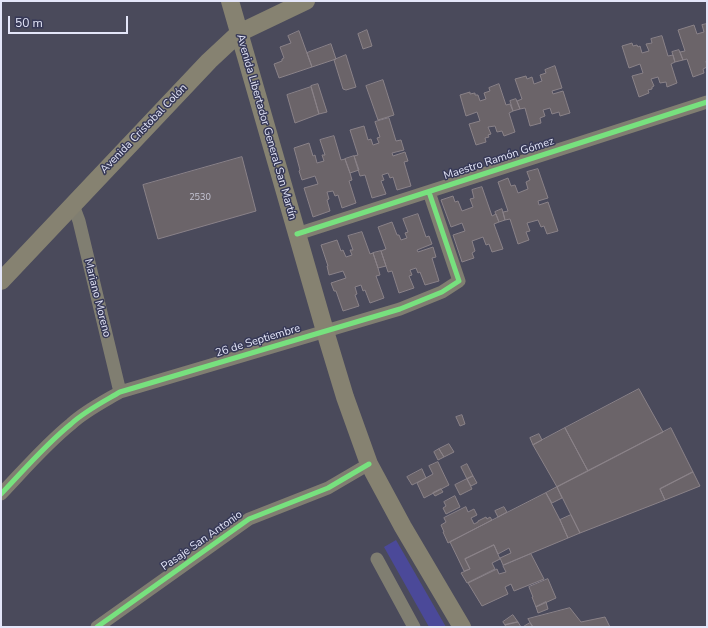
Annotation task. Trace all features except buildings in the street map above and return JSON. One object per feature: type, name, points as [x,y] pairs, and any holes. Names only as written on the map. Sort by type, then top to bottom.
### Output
[{"type":"main road","name":"Avenida Libertador General San Martín","points":[[230,1],[325,331],[369,464],[403,527],[462,627]]},
{"type":"main road","name":"Avenida Cristobal Colón","points":[[1,281],[210,61],[239,33],[306,1]]},
{"type":"street","name":"Maestro Ramón Gómez","points":[[297,234],[707,102]]},
{"type":"street","name":"26 de Septiembre","points":[[1,494],[42,450],[72,423],[120,392],[400,309],[442,292],[459,281],[429,192]]},
{"type":"street","name":"Mariano Moreno","points":[[73,205],[79,221],[120,392]]},
{"type":"street","name":"Pasaje San Antonio","points":[[97,627],[249,519],[328,488],[369,464]]},
{"type":"street","points":[[377,559],[414,627]]},
{"type":"shaded area","points":[[396,540],[446,627],[429,627],[384,547]]},
{"type":"cycle path","points":[[297,234],[707,102]]},
{"type":"cycle path","points":[[1,494],[43,449],[76,419],[120,392],[400,309],[442,292],[459,281],[429,192]]},
{"type":"cycle path","points":[[97,627],[249,519],[328,488],[369,464]]}]
